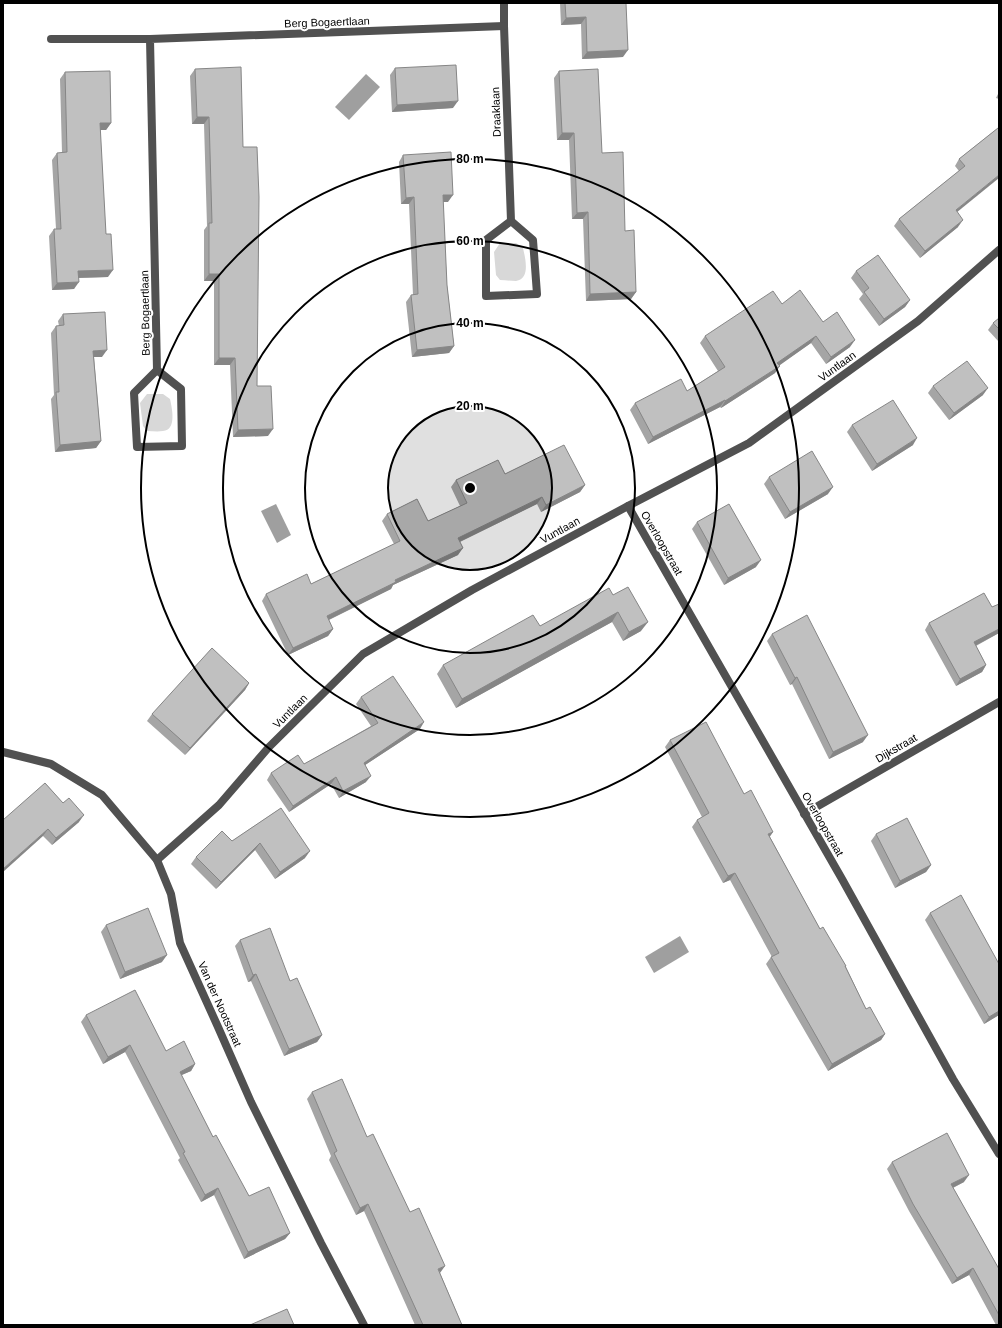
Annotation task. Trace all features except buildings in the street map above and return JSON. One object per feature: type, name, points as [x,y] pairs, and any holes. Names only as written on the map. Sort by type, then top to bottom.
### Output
[{"type":"street","name":"Draaklaan","points":[[504,3],[511,221]]},
{"type":"street","name":"Berg Bogaertlaan","points":[[51,39],[150,39],[504,26]]},
{"type":"street","name":"Berg Bogaertlaan","points":[[150,39],[157,370],[134,393],[137,447],[182,446],[181,389],[157,370]]},
{"type":"street","points":[[511,221],[533,240],[537,294],[486,296],[486,240],[511,221]]},
{"type":"street","name":"Vuntlaan","points":[[157,860],[219,805],[269,747],[363,654],[472,590],[628,506],[749,444],[918,321],[999,250]]},
{"type":"street","name":"Overloopstraat","points":[[628,506],[953,1079],[999,1154]]},
{"type":"street","name":"Dijkstraat","points":[[804,814],[999,702]]},
{"type":"street","name":"Van der Nootstraat","points":[[3,752],[51,764],[102,796],[157,860],[172,894],[180,943],[258,1116],[364,1325]]},
{"type":"shaded area","points":[[366,74],[380,87],[349,120],[335,107]]},
{"type":"shaded area","points":[[500,243],[516,243],[523,248],[526,267],[524,276],[521,279],[516,281],[500,280],[496,275],[494,252]]},
{"type":"shaded area","points":[[147,394],[163,394],[170,399],[172,408],[172,423],[167,430],[147,431],[143,426],[140,403]]},
{"type":"shaded area","points":[[276,504],[291,535],[277,543],[261,511]]},
{"type":"shaded area","points":[[680,936],[689,952],[654,973],[645,957]]}]
